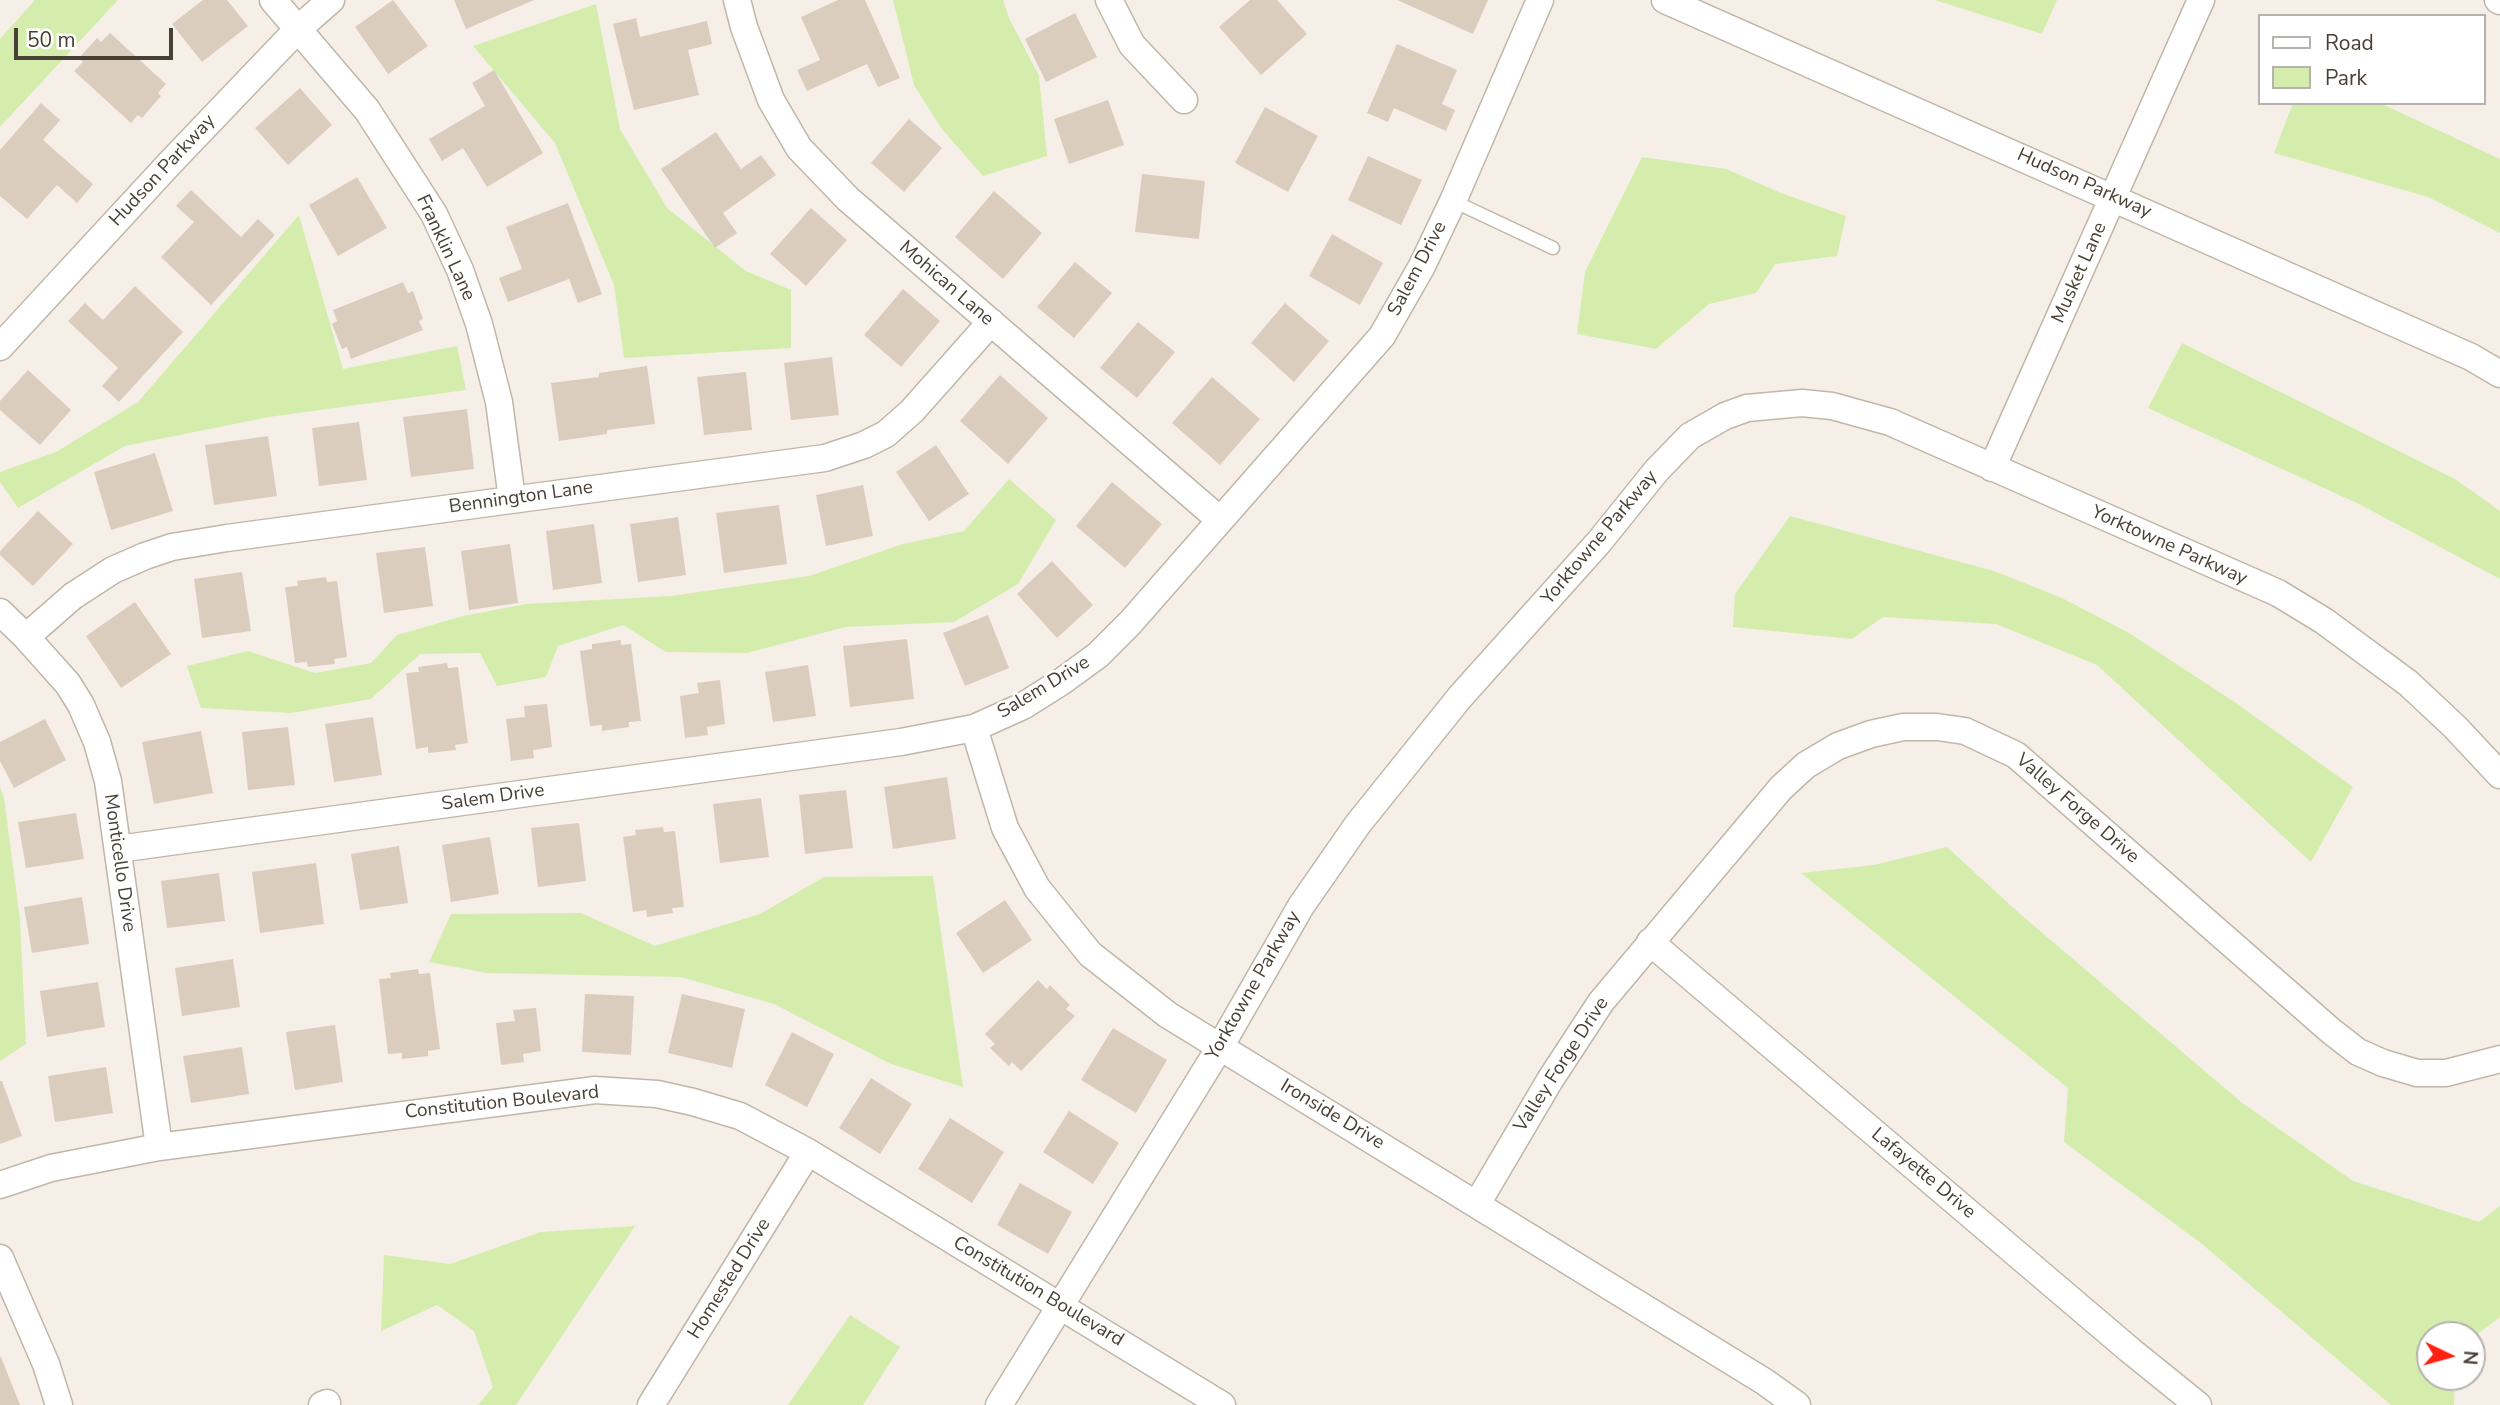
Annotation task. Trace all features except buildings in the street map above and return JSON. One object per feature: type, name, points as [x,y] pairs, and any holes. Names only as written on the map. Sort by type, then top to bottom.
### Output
[{"type":"street","name":"Franklin Lane","points":[[273,0],[367,110],[434,214],[460,271],[479,324],[499,402],[512,499]]},
{"type":"street","name":"Hudson Parkway","points":[[0,347],[298,29],[331,0]]},
{"type":"street","name":"Mohican Lane","points":[[737,0],[771,100],[799,148],[848,199],[1220,520]]},
{"type":"street","points":[[1109,0],[1132,45],[1184,100]]},
{"type":"street","name":"Salem Drive","points":[[118,849],[901,743],[974,728],[1023,706],[1098,655],[1130,623],[1382,336],[1411,286],[1453,201],[1540,0]]},
{"type":"street","name":"Hudson Parkway","points":[[1665,0],[2471,356],[2500,374]]},
{"type":"street","name":"Musket Lane","points":[[1992,468],[2201,0]]},
{"type":"street","name":"Bennington Lane","points":[[26,637],[73,596],[113,570],[172,547],[825,458],[886,434],[912,411],[991,322]]},
{"type":"street","name":"Yorktowne Parkway","points":[[999,1405],[1220,1046],[1301,906],[1358,824],[1460,697],[1599,542],[1657,470],[1690,436],[1726,416],[1747,408],[1802,403],[1832,406],[1890,422],[2278,593],[2323,621],[2408,683],[2455,727],[2500,775]]},
{"type":"street","name":"Monticello Drive","points":[[0,612],[68,684],[81,705],[97,743],[108,781],[159,1147]]},
{"type":"street","name":"Valley Forge Drive","points":[[1477,1204],[1550,1080],[1601,1002],[1782,788],[1806,765],[1838,746],[1871,734],[1903,727],[1937,727],[1965,731],[2016,755],[2358,1052],[2417,1073],[2446,1073],[2500,1059]]},
{"type":"street","name":"Ironside Drive","points":[[974,728],[1005,828],[1037,888],[1090,954],[1168,1015],[1765,1382],[1797,1405]]},
{"type":"street","name":"Lafayette Drive","points":[[1650,942],[2198,1405]]},
{"type":"street","name":"Constitution Boulevard","points":[[0,1185],[51,1168],[159,1147],[595,1090],[657,1094],[740,1116],[808,1152],[1222,1405]]},
{"type":"street","name":"Homested Drive","points":[[651,1405],[808,1152]]},
{"type":"street","points":[[0,1258],[46,1364],[59,1405]]},
{"type":"lane","points":[[1453,201],[1553,248]]},
{"type":"green space","points":[[35,0],[118,0],[0,127],[0,39]]},
{"type":"green space","points":[[893,0],[1003,0],[1009,18],[1039,76],[1047,156],[983,176],[941,128],[914,85]]},
{"type":"green space","points":[[1935,0],[2057,0],[2042,34]]},
{"type":"green space","points":[[596,4],[620,129],[667,208],[746,271],[791,290],[791,348],[624,358],[614,285],[555,143],[473,46]]},
{"type":"green space","points":[[2292,105],[2384,105],[2500,159],[2500,233],[2428,197],[2274,153]]},
{"type":"green space","points":[[1642,157],[1726,169],[1781,193],[1846,216],[1837,256],[1775,264],[1756,293],[1709,304],[1656,349],[1577,334],[1585,272]]},
{"type":"green space","points":[[299,215],[343,369],[457,346],[466,390],[269,417],[125,446],[18,508],[0,482],[0,472],[56,452],[138,402]]},
{"type":"green space","points":[[2182,343],[2455,479],[2500,511],[2500,579],[2359,504],[2148,408]]},
{"type":"green space","points":[[1009,479],[1056,520],[1018,584],[954,622],[845,627],[747,653],[666,652],[623,625],[558,646],[546,677],[497,686],[480,653],[420,654],[371,699],[291,713],[201,708],[187,666],[248,651],[315,673],[371,663],[397,635],[463,616],[526,604],[671,596],[809,576],[903,544],[964,531]]},
{"type":"green space","points":[[1790,516],[1994,571],[2062,598],[2129,633],[2236,703],[2353,787],[2311,862],[2097,665],[1996,624],[1883,617],[1852,639],[1733,627],[1735,594]]},
{"type":"green space","points":[[0,787],[4,798],[20,920],[26,1044],[0,1061]]},
{"type":"green space","points":[[1947,847],[2019,913],[2241,1102],[2353,1181],[2479,1222],[2500,1206],[2500,1317],[2486,1328],[2486,1321],[2416,1321],[2416,1391],[2454,1391],[2454,1405],[2391,1405],[2202,1244],[2064,1142],[2068,1088],[1801,873],[1874,865]]},
{"type":"green space","points":[[933,876],[963,1087],[891,1064],[774,1004],[681,977],[487,973],[429,962],[451,914],[581,913],[655,946],[760,914],[824,877]]},
{"type":"green space","points":[[635,1226],[516,1405],[478,1405],[493,1387],[474,1331],[437,1305],[381,1331],[384,1255],[450,1264],[541,1232]]},
{"type":"green space","points":[[850,1315],[900,1347],[863,1405],[788,1405]]}]
